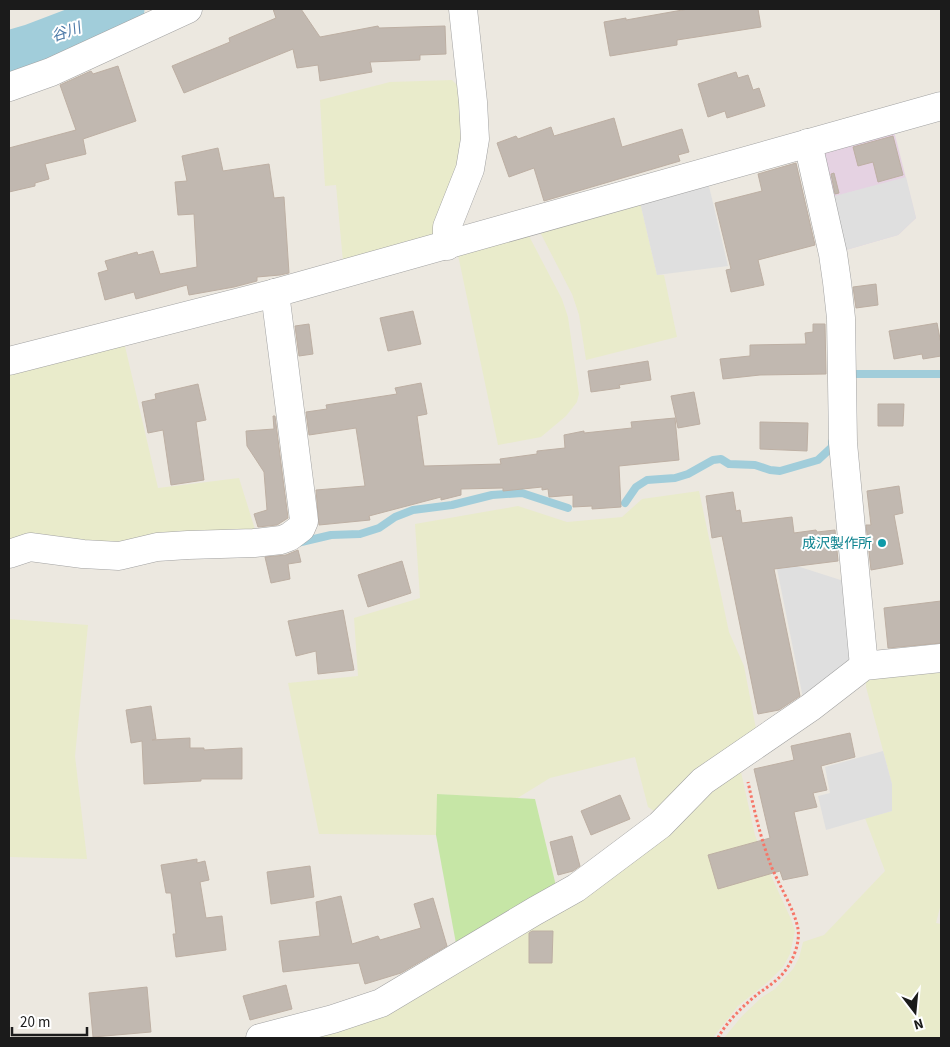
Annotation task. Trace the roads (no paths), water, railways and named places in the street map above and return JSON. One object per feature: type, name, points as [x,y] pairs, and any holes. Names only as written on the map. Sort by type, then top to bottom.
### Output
[{"type":"street","points":[[9,87],[51,72],[188,9]]},
{"type":"street","points":[[446,246],[447,227],[470,169],[475,139],[473,102],[462,9]]},
{"type":"street","points":[[9,361],[275,293],[941,106]]},
{"type":"street","points":[[808,143],[833,254],[841,318],[843,443],[864,666]]},
{"type":"street","points":[[9,554],[30,547],[83,554],[120,556],[157,547],[281,540],[289,537],[301,528],[304,520],[275,293]]},
{"type":"street","points":[[260,1038],[333,1019],[381,1003],[576,888],[660,825],[704,781],[811,707],[864,666],[941,658]]},
{"type":"waterway","name":"谷川","points":[[9,53],[33,46],[112,16],[122,9]]},
{"type":"waterway","points":[[851,374],[941,374]]},
{"type":"waterway","points":[[625,503],[636,487],[647,480],[675,478],[688,474],[713,460],[721,459],[729,464],[755,465],[780,471],[818,460],[832,447],[832,442]]},
{"type":"waterway","points":[[297,543],[331,535],[360,534],[379,528],[395,517],[413,510],[452,505],[492,495],[522,493],[568,508]]},
{"type":"place","name":"成沢製作所","points":[[882,543]]}]
